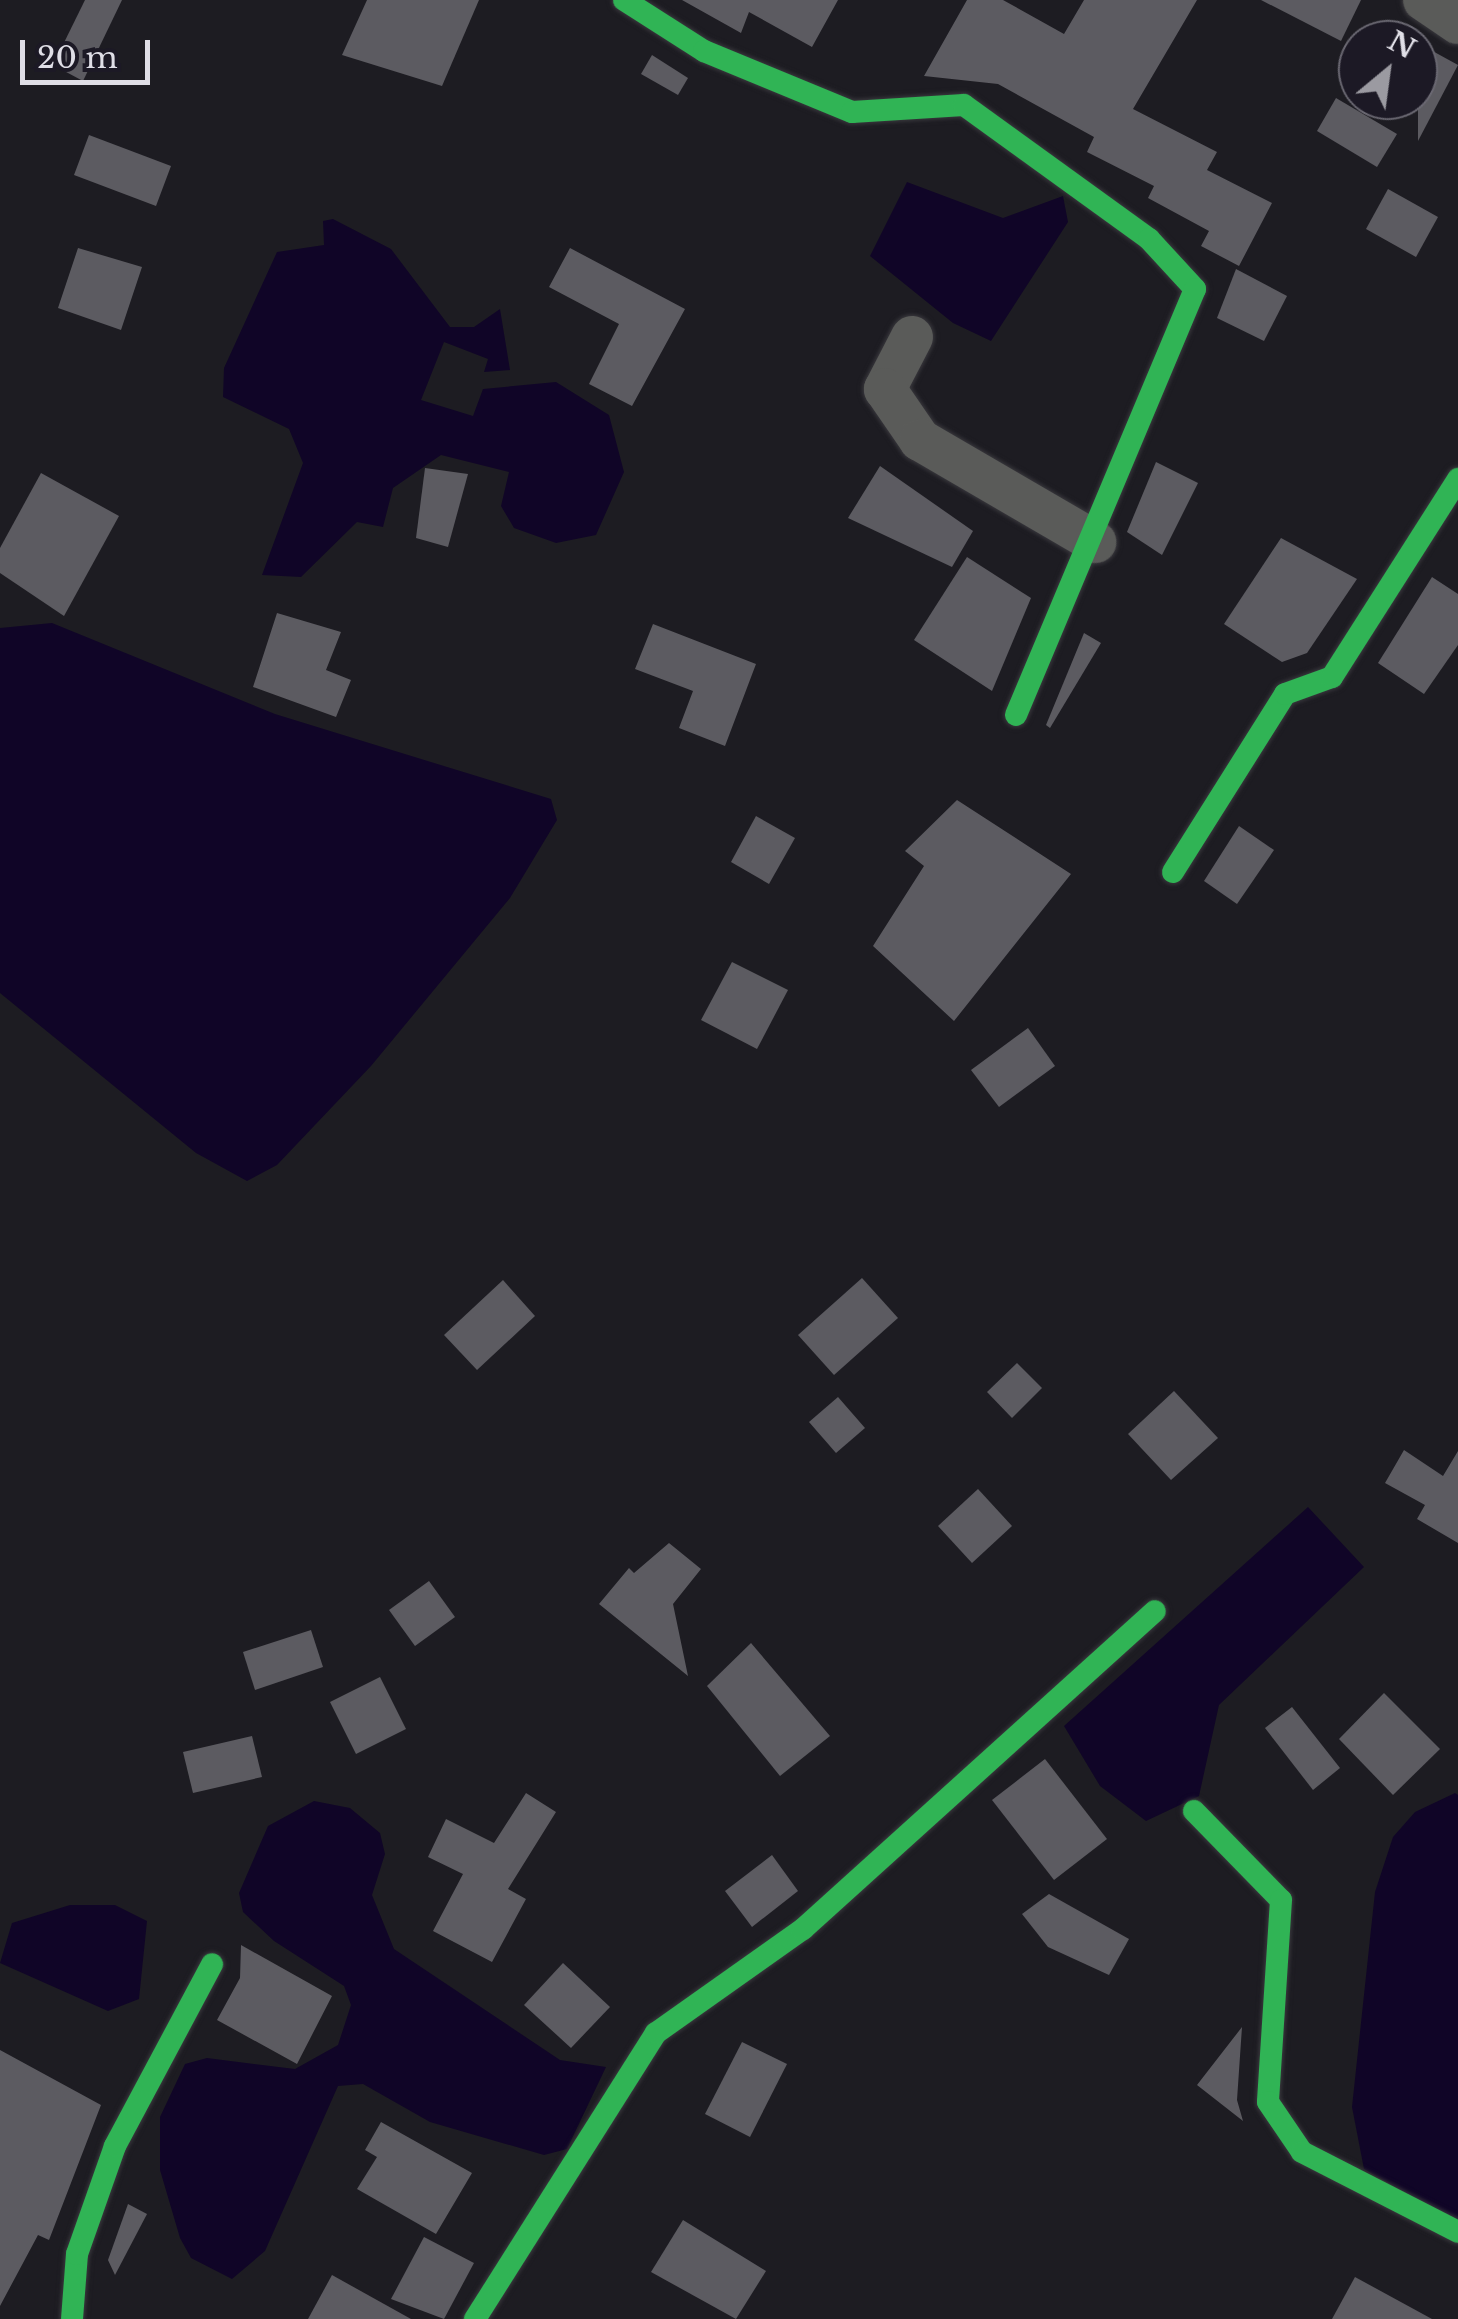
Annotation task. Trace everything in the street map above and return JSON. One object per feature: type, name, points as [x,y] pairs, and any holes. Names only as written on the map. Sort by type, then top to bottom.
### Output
[{"type":"street","points":[[624,0],[704,51],[852,112],[964,106],[1149,239],[1195,289],[1142,403],[1095,542],[1016,715]]},
{"type":"street","points":[[1424,0],[1458,22]]},
{"type":"street","points":[[912,336],[884,389],[920,440],[1095,542]]},
{"type":"street","points":[[1174,872],[1286,694],[1332,677],[1458,479]]},
{"type":"street","points":[[476,2319],[656,2033],[803,1930],[1155,1611]]},
{"type":"street","points":[[1194,1811],[1282,1900],[1268,2102],[1302,2152],[1458,2232]]},
{"type":"street","points":[[72,2319],[77,2254],[115,2146],[212,1964]]},
{"type":"shaded area","points":[[907,182],[1003,218],[1063,196],[1068,222],[991,341],[953,323],[870,256]]},
{"type":"shaded area","points":[[333,219],[391,249],[450,327],[474,327],[500,309],[510,370],[484,372],[488,359],[444,342],[421,400],[473,416],[483,389],[556,382],[609,415],[624,472],[596,535],[556,543],[514,528],[501,506],[509,472],[441,455],[393,488],[383,527],[357,522],[301,577],[262,575],[303,463],[289,429],[223,397],[224,368],[277,252],[324,245],[323,221]]},
{"type":"shaded area","points":[[52,623],[275,714],[551,799],[557,820],[510,898],[371,1066],[277,1165],[247,1181],[196,1153],[0,993],[0,628]]},
{"type":"shaded area","points":[[1308,1507],[1364,1567],[1219,1705],[1199,1796],[1146,1821],[1100,1786],[1064,1726]]},
{"type":"shaded area","points":[[1455,1793],[1458,2223],[1364,2169],[1352,2107],[1375,1892],[1393,1837],[1415,1812]]},
{"type":"shaded area","points":[[314,1801],[350,1808],[380,1833],[385,1854],[372,1895],[394,1949],[560,2060],[606,2067],[567,2149],[544,2155],[430,2122],[363,2084],[338,2086],[265,2251],[232,2279],[191,2258],[180,2238],[160,2170],[160,2117],[185,2064],[207,2058],[295,2069],[338,2045],[351,2005],[344,1986],[274,1941],[243,1912],[239,1893],[268,1826]]},
{"type":"shaded area","points":[[70,1905],[115,1905],[147,1921],[139,1999],[108,2011],[0,1963],[12,1923]]},
{"type":"building","points":[[85,0],[122,0],[83,81],[53,65]]},
{"type":"building","points":[[367,0],[479,0],[442,86],[342,55]]},
{"type":"building","points":[[682,0],[838,0],[812,47],[749,12],[741,33]]},
{"type":"building","points":[[967,0],[1003,0],[1064,34],[1084,0],[1197,0],[1133,109],[1217,152],[1207,170],[1272,203],[1239,266],[1201,246],[1209,231],[1148,198],[1154,186],[1087,152],[1094,137],[998,84],[924,76]]},
{"type":"building","points":[[1261,0],[1361,0],[1351,20],[1338,20],[1338,39]]},
{"type":"building","points":[[1438,54],[1458,65],[1438,103]]},
{"type":"building","points":[[652,55],[688,78],[678,95],[641,74]]},
{"type":"building","points":[[1336,98],[1338,120],[1373,120],[1397,134],[1377,167],[1317,131]]},
{"type":"building","points":[[1418,120],[1429,120],[1418,141]]},
{"type":"building","points":[[89,135],[171,166],[156,206],[74,175]]},
{"type":"building","points":[[1388,189],[1438,217],[1416,257],[1366,229]]},
{"type":"building","points":[[78,248],[142,267],[121,330],[58,308]]},
{"type":"building","points":[[570,248],[685,309],[632,406],[589,384],[619,324],[549,287]]},
{"type":"building","points":[[1236,269],[1287,296],[1264,341],[1217,318]]},
{"type":"building","points":[[1156,462],[1198,483],[1162,555],[1127,532]]},
{"type":"building","points":[[880,466],[973,531],[952,567],[848,518]]},
{"type":"building","points":[[425,468],[468,474],[448,547],[416,538]]},
{"type":"building","points":[[41,473],[119,516],[64,616],[0,573],[0,548]]},
{"type":"building","points":[[1281,538],[1357,579],[1307,653],[1282,662],[1224,624]]},
{"type":"building","points":[[967,557],[1031,598],[992,691],[914,640]]},
{"type":"building","points":[[1432,577],[1458,594],[1458,645],[1424,694],[1378,663]]},
{"type":"building","points":[[277,613],[341,632],[326,670],[351,680],[336,717],[253,687]]},
{"type":"building","points":[[653,624],[756,664],[725,746],[679,728],[693,691],[635,669]]},
{"type":"building","points":[[1084,633],[1101,643],[1050,728],[1046,725]]},
{"type":"building","points":[[957,800],[1071,874],[954,1021],[873,946],[924,866],[905,851]]},
{"type":"building","points":[[756,816],[795,838],[769,884],[731,862]]},
{"type":"building","points":[[1239,826],[1274,850],[1237,904],[1204,881]]},
{"type":"building","points":[[732,962],[788,990],[757,1049],[701,1020]]},
{"type":"building","points":[[1028,1028],[1055,1066],[999,1107],[971,1070]]},
{"type":"building","points":[[862,1278],[898,1318],[834,1375],[798,1335]]},
{"type":"building","points":[[503,1280],[535,1316],[477,1370],[444,1335]]},
{"type":"building","points":[[1017,1363],[1042,1388],[1012,1418],[987,1392]]},
{"type":"building","points":[[1174,1391],[1218,1438],[1171,1480],[1128,1434]]},
{"type":"building","points":[[838,1397],[865,1428],[836,1453],[809,1422]]},
{"type":"building","points":[[1404,1450],[1443,1476],[1458,1451],[1458,1543],[1417,1519],[1425,1505],[1385,1483]]},
{"type":"building","points":[[978,1489],[1012,1526],[972,1563],[938,1526]]},
{"type":"building","points":[[669,1543],[701,1569],[673,1604],[688,1676],[599,1604],[629,1568],[634,1573]]},
{"type":"building","points":[[429,1581],[455,1617],[415,1646],[389,1610]]},
{"type":"building","points":[[311,1630],[323,1667],[255,1690],[243,1652]]},
{"type":"building","points":[[751,1643],[830,1736],[780,1776],[707,1686]]},
{"type":"building","points":[[380,1677],[406,1729],[356,1754],[330,1702]]},
{"type":"building","points":[[1384,1693],[1440,1749],[1393,1795],[1339,1739]]},
{"type":"building","points":[[1292,1707],[1340,1768],[1313,1790],[1265,1728]]},
{"type":"building","points":[[252,1736],[262,1777],[193,1793],[183,1752]]},
{"type":"building","points":[[1045,1759],[1107,1839],[1054,1880],[992,1800]]},
{"type":"building","points":[[526,1793],[556,1812],[508,1889],[526,1899],[492,1962],[433,1931],[463,1874],[428,1857],[446,1819],[494,1843]]},
{"type":"building","points":[[772,1855],[798,1891],[752,1927],[725,1891]]},
{"type":"building","points":[[1049,1894],[1129,1939],[1109,1975],[1048,1947],[1022,1914]]},
{"type":"building","points":[[241,1945],[332,1996],[297,2064],[217,2020],[240,1978]]},
{"type":"building","points":[[563,1963],[610,2007],[571,2048],[524,2005]]},
{"type":"building","points":[[1242,2027],[1237,2100],[1243,2121],[1197,2085]]},
{"type":"building","points":[[742,2042],[787,2064],[750,2137],[705,2114]]},
{"type":"building","points":[[0,2050],[101,2105],[49,2240],[38,2235],[0,2306]]},
{"type":"building","points":[[381,2122],[472,2173],[436,2234],[357,2189],[377,2157],[365,2150]]},
{"type":"building","points":[[128,2204],[147,2214],[115,2275],[108,2260]]},
{"type":"building","points":[[683,2220],[766,2271],[736,2319],[651,2272]]},
{"type":"building","points":[[424,2237],[474,2263],[444,2319],[391,2299]]},
{"type":"building","points":[[332,2275],[411,2319],[308,2319]]},
{"type":"building","points":[[1355,2277],[1432,2319],[1332,2319]]},
{"type":"traffic: fast","points":[[624,0],[704,51],[852,112],[964,105],[1149,239],[1195,289],[1016,715]]},
{"type":"traffic: fast","points":[[1173,872],[1285,694],[1332,677],[1458,479]]},
{"type":"traffic: fast","points":[[475,2319],[656,2033],[803,1929],[1155,1611]]},
{"type":"traffic: fast","points":[[1194,1811],[1281,1900],[1268,2102],[1302,2152],[1458,2232]]},
{"type":"traffic: fast","points":[[72,2319],[77,2254],[115,2146],[212,1964]]}]
